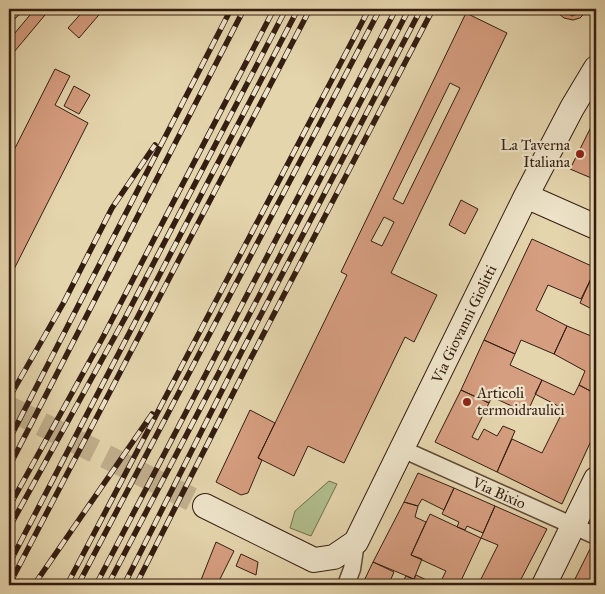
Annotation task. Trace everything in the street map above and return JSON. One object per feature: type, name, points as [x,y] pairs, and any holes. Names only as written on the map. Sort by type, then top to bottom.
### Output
[{"type":"main road","name":"Via Giovanni Giolitti","points":[[356,542],[526,196],[572,108],[596,68]]},
{"type":"main road","points":[[526,196],[596,227]]},
{"type":"main road","points":[[544,585],[596,479]]},
{"type":"main road","points":[[205,506],[314,560],[334,557],[356,542]]},
{"type":"street","points":[[9,12],[12,9]]},
{"type":"street","name":"Via Bixio","points":[[402,449],[596,536]]},
{"type":"street","name":"Via Giovanni Giolitti","points":[[346,585],[352,569],[356,542]]},
{"type":"green space","points":[[329,481],[337,484],[311,536],[290,528],[295,511]]},
{"type":"building","points":[[35,9],[50,9],[9,58],[9,40]]},
{"type":"building","points":[[85,9],[104,9],[79,38],[68,28]]},
{"type":"building","points":[[553,9],[560,9],[572,16],[589,9],[580,18],[573,20],[564,18]]},
{"type":"building","points":[[466,13],[507,33],[391,273],[437,295],[414,342],[405,337],[344,463],[308,446],[294,476],[258,458],[347,275],[341,272]],"holes":[[[450,83],[460,88],[403,204],[393,199]],[[384,217],[394,222],[382,246],[371,241]]]},
{"type":"building","points":[[55,69],[70,76],[55,105],[88,123],[9,279],[9,160]]},
{"type":"building","points":[[74,86],[90,95],[79,114],[64,106]]},
{"type":"building","points":[[596,117],[596,180],[570,169]]},
{"type":"building","points":[[461,200],[478,209],[465,234],[449,225]]},
{"type":"building","points":[[532,239],[596,268],[581,299],[548,285],[536,310],[567,326],[554,354],[521,340],[515,354],[484,340]]},
{"type":"building","points":[[596,268],[596,311],[580,303]]},
{"type":"building","points":[[567,326],[596,338],[596,394],[579,385],[585,371],[554,354]]},
{"type":"building","points":[[484,340],[515,354],[510,365],[542,380],[527,413],[492,397],[489,403],[461,390]]},
{"type":"building","points":[[542,380],[574,395],[579,385],[596,394],[596,430],[562,504],[497,472],[512,439],[542,453],[564,409],[535,394]]},
{"type":"building","points":[[461,390],[489,403],[472,437],[478,440],[484,429],[497,436],[503,426],[515,431],[497,472],[435,442]]},
{"type":"building","points":[[250,410],[275,423],[258,458],[262,460],[248,493],[241,495],[216,482]]},
{"type":"building","points":[[418,473],[454,488],[444,510],[422,499],[418,506],[404,502]]},
{"type":"building","points":[[454,488],[495,506],[483,533],[467,526],[465,530],[457,527],[459,522],[442,514]]},
{"type":"building","points":[[404,502],[418,506],[415,517],[426,522],[411,555],[422,559],[414,579],[373,562]]},
{"type":"building","points":[[495,506],[547,529],[518,585],[478,585],[498,545],[481,538]]},
{"type":"building","points":[[430,514],[481,538],[459,585],[439,585],[446,571],[411,555]]},
{"type":"building","points":[[216,542],[234,551],[217,585],[199,585]]},
{"type":"building","points":[[590,549],[596,552],[596,585],[572,585]]},
{"type":"building","points":[[241,554],[258,562],[256,575],[236,566]]},
{"type":"building","points":[[373,562],[394,572],[391,579],[401,585],[362,585]]},
{"type":"building","points":[[416,575],[437,585],[422,583],[414,579]]},
{"type":"building","points":[[406,576],[422,583],[421,585],[401,585]]},
{"type":"tunnel","points":[[9,408],[205,506]]},
{"type":"railway","points":[[9,440],[231,9]]},
{"type":"railway","points":[[9,467],[244,9]]},
{"type":"railway","points":[[9,507],[103,337],[274,9]]},
{"type":"railway","points":[[9,528],[125,318],[286,9]]},
{"type":"railway","points":[[9,564],[298,9]]},
{"type":"railway","points":[[9,585],[310,9]]},
{"type":"railway","points":[[67,585],[369,9]]},
{"type":"railway","points":[[78,585],[380,9]]},
{"type":"railway","points":[[96,585],[396,9]]},
{"type":"railway","points":[[108,585],[409,9]]},
{"type":"railway","points":[[124,585],[241,353],[421,9]]},
{"type":"railway","points":[[136,585],[251,358],[433,9]]},
{"type":"railway","points":[[9,398],[64,302],[112,208],[155,145]]},
{"type":"railway","points":[[34,585],[152,414]]},
{"type":"place","name":"La Taverna Italiana","points":[[580,154]]},
{"type":"place","name":"Articoli termoidraulici","points":[[467,402]]}]
